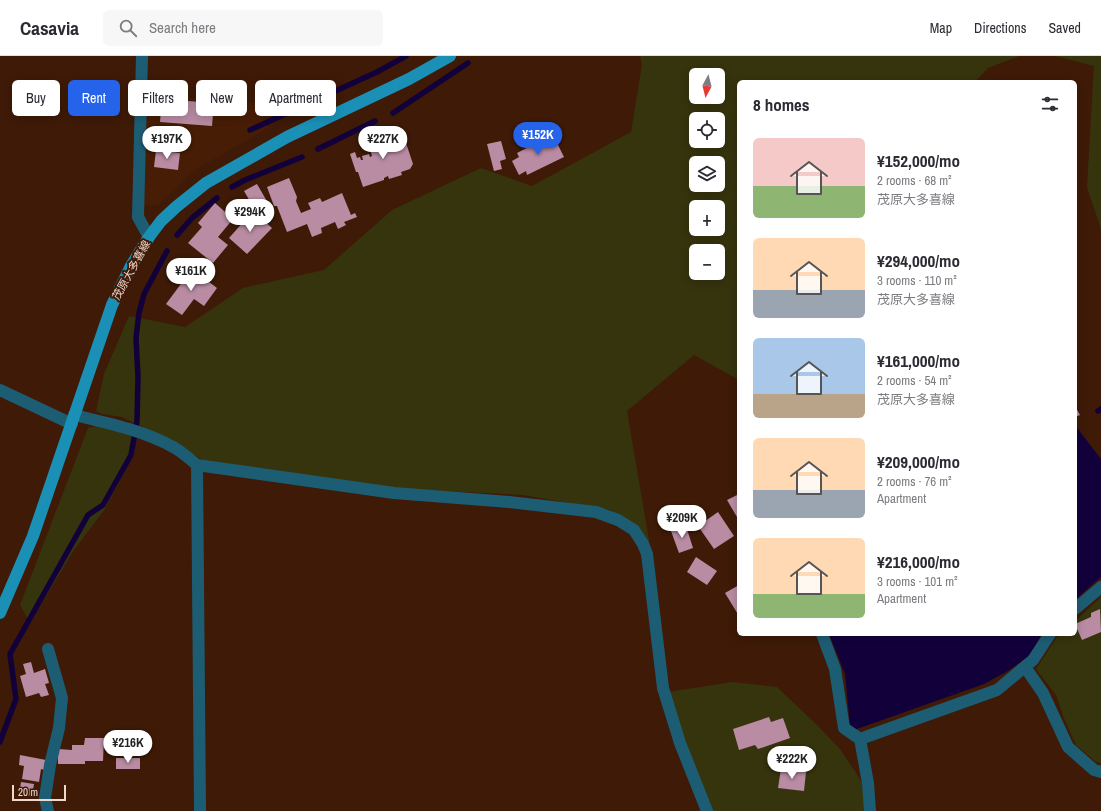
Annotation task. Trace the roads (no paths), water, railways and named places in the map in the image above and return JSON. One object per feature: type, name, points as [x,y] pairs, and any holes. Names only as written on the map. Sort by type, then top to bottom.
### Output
[{"type":"main road","name":"茂原大多喜線","points":[[0,613],[33,536],[112,305],[131,266],[149,236],[161,221],[206,183],[287,137],[409,79],[450,56]]},
{"type":"street","points":[[142,56],[138,217],[149,236]]},
{"type":"street","points":[[0,390],[73,419],[112,424],[149,437],[175,448],[198,465],[394,493],[509,502],[596,512],[618,520],[634,530],[643,544],[647,554],[663,688],[680,743],[707,811]]},
{"type":"street","points":[[198,465],[200,811]]},
{"type":"street","points":[[1077,607],[1101,586]]},
{"type":"street","points":[[823,636],[835,668],[844,728],[860,738],[868,783],[870,811]]},
{"type":"street","points":[[860,738],[997,690],[1033,660],[1049,636]]},
{"type":"street","points":[[48,649],[62,698],[59,728],[50,765],[45,798],[48,811]]},
{"type":"street","points":[[1025,668],[1043,693],[1068,747],[1094,770],[1101,772]]},
{"type":"waterway","points":[[250,130],[377,72],[406,56]]},
{"type":"waterway","points":[[393,113],[468,63]]},
{"type":"waterway","points":[[318,149],[375,121]]},
{"type":"waterway","points":[[232,187],[245,180],[302,157]]},
{"type":"waterway","points":[[177,235],[192,218],[217,198]]},
{"type":"waterway","points":[[0,742],[16,699],[10,654],[88,515],[103,505],[131,455],[137,421],[138,377],[136,338],[139,313],[144,294],[167,251]]}]
